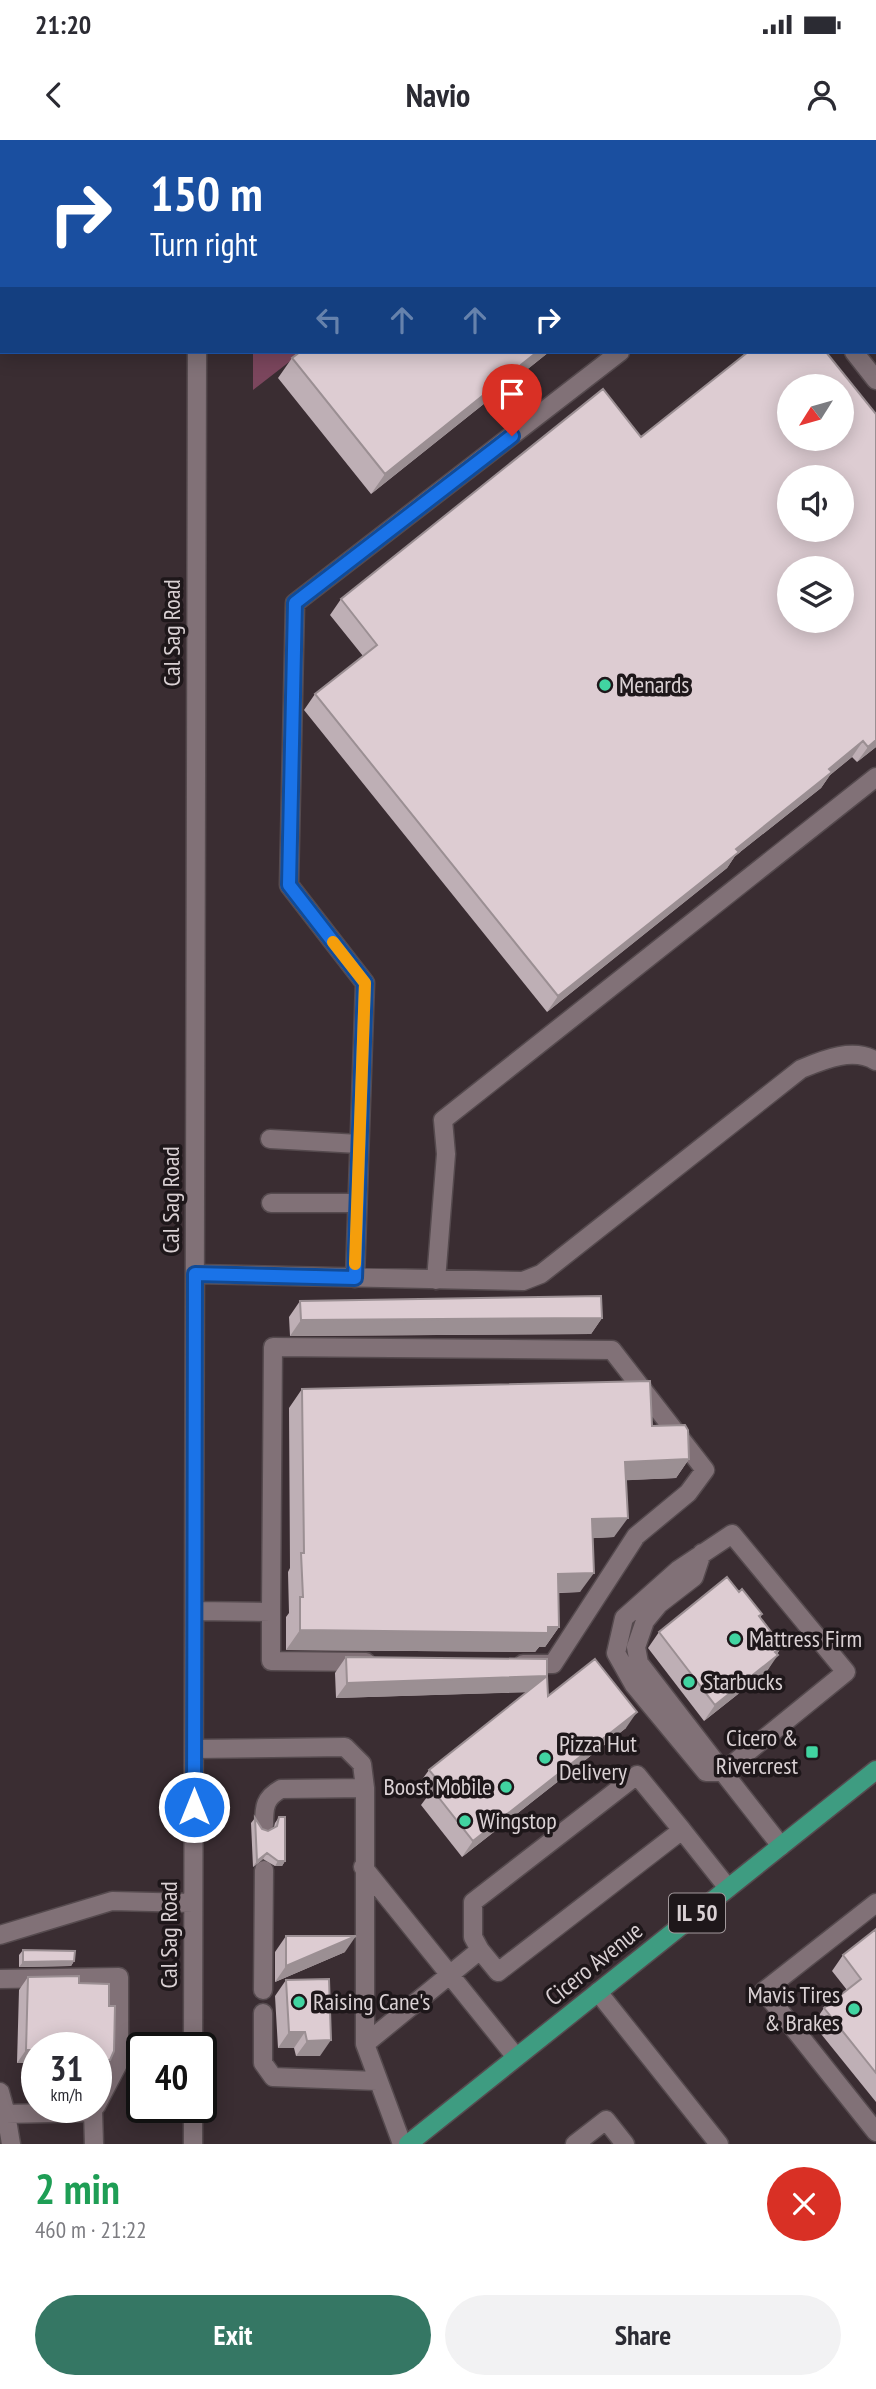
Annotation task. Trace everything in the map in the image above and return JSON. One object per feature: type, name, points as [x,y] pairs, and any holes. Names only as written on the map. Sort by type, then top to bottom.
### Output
[{"type":"main road","name":"Cicero Avenue","points":[[408,2144],[876,1770]]},
{"type":"street","name":"Cal Sag Road","points":[[193,2032],[197,354]]},
{"type":"street","points":[[355,1278],[365,983],[289,885],[295,603],[617,354]]},
{"type":"street","points":[[856,354],[876,380]]},
{"type":"street","points":[[436,1280],[446,1154],[443,1120],[876,778]]},
{"type":"street","points":[[195,1274],[523,1281],[541,1274],[801,1069],[833,1056],[869,1056],[876,1061]]},
{"type":"street","points":[[270,1139],[359,1144]]},
{"type":"street","points":[[271,1203],[358,1203]]},
{"type":"street","points":[[378,1662],[271,1661],[273,1347],[612,1350],[705,1471],[688,1493],[636,1536],[553,1664],[499,1663]]},
{"type":"street","points":[[723,1772],[846,1672],[732,1534],[702,1553],[694,1577],[659,1604],[645,1621],[636,1647],[639,1663],[723,1772],[781,1846]]},
{"type":"street","points":[[194,1611],[271,1612]]},
{"type":"street","points":[[194,1749],[345,1747],[362,1764],[365,1788],[365,2044],[402,2144]]},
{"type":"street","points":[[682,1830],[498,1972],[480,1950],[473,1937],[473,1902],[638,1775],[682,1830],[728,1888]]},
{"type":"street","points":[[264,1825],[264,1805],[270,1795],[282,1789],[365,1788]]},
{"type":"street","points":[[363,1867],[516,2057]]},
{"type":"street","points":[[263,1990],[264,1870]]},
{"type":"street","points":[[0,1935],[112,1901],[193,1903]]},
{"type":"street","points":[[876,1903],[764,1992],[876,2132]]},
{"type":"street","points":[[365,2044],[480,1950]]},
{"type":"street","points":[[0,1979],[119,1976],[119,2062],[112,2075]]},
{"type":"street","points":[[598,1992],[719,2144]]},
{"type":"street","points":[[263,2013],[263,2063],[273,2077],[377,2081]]},
{"type":"street","points":[[0,2092],[11,2144]]},
{"type":"street","points":[[6,2114],[21,2113]]},
{"type":"street","points":[[575,2144],[606,2120],[625,2144]]},
{"type":"street","points":[[94,2144],[95,2123]]},
{"type":"street","points":[[193,2123],[193,2144]]},
{"type":"shaded area","points":[[253,354],[299,354],[253,390]]},
{"type":"building","points":[[297,354],[535,354],[385,474],[292,358]]},
{"type":"building","name":"Menards","points":[[745,354],[828,354],[844,374],[777,374],[777,452],[854,452],[854,387],[876,414],[876,740],[868,747],[863,741],[829,769],[832,772],[736,849],[739,852],[558,996],[315,694],[377,645],[341,599],[603,389],[641,437]]},
{"type":"building","points":[[601,1296],[602,1318],[301,1320],[300,1301]]},
{"type":"building","points":[[650,1381],[652,1426],[685,1425],[688,1430],[689,1459],[625,1462],[628,1518],[592,1519],[594,1573],[558,1574],[559,1627],[548,1627],[548,1633],[300,1630],[300,1597],[303,1597],[301,1553],[304,1553],[302,1389]]},
{"type":"building","points":[[727,1577],[739,1592],[742,1589],[762,1614],[759,1616],[782,1646],[775,1652],[778,1655],[715,1705],[659,1632]]},
{"type":"building","points":[[346,1657],[547,1659],[547,1676],[347,1683]]},
{"type":"building","points":[[595,1659],[637,1712],[473,1841],[432,1789],[440,1783],[429,1770],[547,1676],[548,1696]]},
{"type":"building","points":[[279,1817],[285,1817],[285,1861],[278,1861],[267,1853],[257,1861],[255,1818],[262,1829],[268,1831],[277,1826]]},
{"type":"building","name":"Mavis Tires & Brakes","points":[[876,1929],[876,2073],[824,2008],[861,1979],[843,1955]]},
{"type":"building","points":[[286,1936],[356,1936],[286,1966]]},
{"type":"building","points":[[23,1950],[75,1951],[74,1961],[23,1962]]},
{"type":"building","points":[[79,1976],[79,1983],[109,1984],[109,2006],[115,2006],[112,2056],[112,2032],[26,2032],[28,1977]]},
{"type":"building","points":[[329,1979],[331,2040],[307,2041],[305,2032],[289,2032],[286,1980]]},
{"type":"slow traffic","points":[[333,942],[365,983],[355,1264]]},
{"type":"place","name":"Menards","points":[[605,685]]},
{"type":"place","name":"Mattress Firm","points":[[735,1639]]},
{"type":"place","name":"Starbucks","points":[[689,1682]]},
{"type":"place","name":"Cicero & Rivercrest","points":[[812,1752]]},
{"type":"place","name":"Pizza Hut Delivery","points":[[545,1758]]},
{"type":"place","name":"Boost Mobile","points":[[506,1787]]},
{"type":"place","name":"Wingstop","points":[[465,1821]]},
{"type":"place","name":"Raising Cane's","points":[[299,2002]]},
{"type":"place","name":"Mavis Tires & Brakes","points":[[854,2009]]},
{"type":"route","points":[[194,1807],[195,1274],[355,1278],[365,983],[289,885],[295,603],[512,436]]}]
